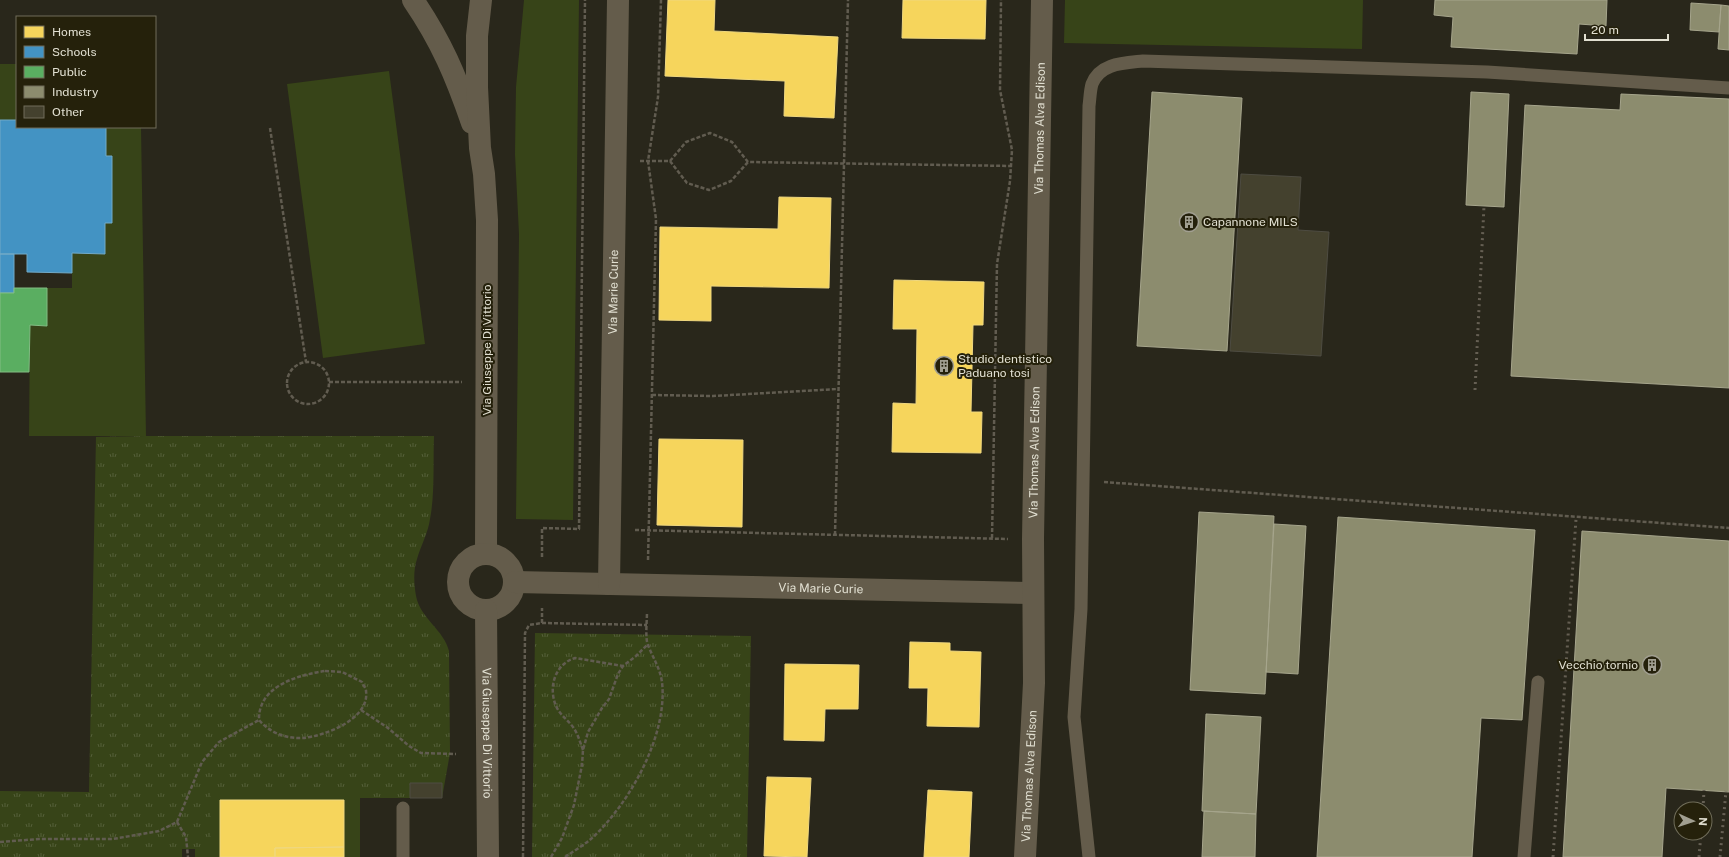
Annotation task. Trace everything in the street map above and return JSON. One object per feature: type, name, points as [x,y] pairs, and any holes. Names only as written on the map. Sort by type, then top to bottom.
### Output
[{"type":"street","name":"Via Giuseppe Di Vittorio","points":[[413,0],[443,48],[463,97],[480,148]]},
{"type":"street","name":"Via Giuseppe Di Vittorio","points":[[481,0],[477,36],[477,88],[480,148],[484,174],[487,220],[486,553]]},
{"type":"street","name":"Via Marie Curie","points":[[610,584],[618,0]]},
{"type":"street","name":"Via Thomas Alva Edison","points":[[1025,857],[1034,683],[1032,539],[1042,0]]},
{"type":"street","points":[[486,553],[495,554],[509,565],[513,573],[514,582],[513,590],[503,605],[486,610],[477,608],[463,598],[458,582],[459,573],[464,565],[477,555],[486,553]]},
{"type":"street","name":"Via Marie Curie","points":[[514,582],[1033,593]]},
{"type":"street","name":"Via Giuseppe Di Vittorio","points":[[486,610],[488,857]]},
{"type":"lane","points":[[1089,857],[1074,716],[1081,609],[1089,106],[1092,84],[1103,69],[1122,63],[1143,61],[1487,72],[1729,88]]},
{"type":"lane","points":[[1524,857],[1538,682]]},
{"type":"lane","points":[[403,808],[403,857]]},
{"type":"path","points":[[542,559],[542,528],[579,529],[585,0]]},
{"type":"path","points":[[648,562],[656,220],[648,161],[658,97],[661,0]]},
{"type":"path","points":[[835,535],[848,0]]},
{"type":"path","points":[[992,538],[997,264],[1012,166],[1012,150],[1000,90],[1001,0]]},
{"type":"path","points":[[270,128],[306,362]]},
{"type":"path","points":[[616,160],[670,161],[686,142],[710,133],[732,142],[748,162]]},
{"type":"path","points":[[670,161],[686,183],[709,190],[731,182],[748,162]]},
{"type":"path","points":[[748,162],[1039,166]]},
{"type":"path","points":[[306,362],[314,363],[321,367],[327,373],[329,382],[328,390],[322,398],[315,403],[306,404],[298,402],[290,396],[287,387],[287,378],[290,370],[297,364],[306,362]]},
{"type":"path","points":[[329,382],[486,382]]},
{"type":"path","points":[[652,395],[713,396],[838,389]]},
{"type":"path","points":[[1083,481],[1729,528]]},
{"type":"path","points":[[630,530],[1032,539]]},
{"type":"path","points":[[542,609],[542,623]]},
{"type":"path","points":[[565,857],[592,838],[620,805],[640,773],[656,735],[662,711],[662,682],[660,670],[647,645],[647,612]]},
{"type":"path","points":[[523,857],[525,633],[529,625],[542,623],[647,625]]},
{"type":"path","points":[[551,857],[562,838],[574,805],[582,765],[583,750],[588,732],[609,699],[618,674],[623,666],[647,645]]},
{"type":"path","points":[[583,750],[574,728],[562,716],[556,706],[553,696],[553,686],[557,671],[568,660],[575,658],[623,666]]},
{"type":"path","points":[[325,671],[342,672],[362,682],[366,691],[364,703],[356,716],[338,728],[320,736],[302,738],[283,736],[272,731],[259,720],[261,707],[274,690],[293,679],[306,674],[325,671]]},
{"type":"path","points":[[361,710],[388,728],[409,746],[421,753],[456,754]]},
{"type":"path","points":[[0,842],[39,839],[112,838],[159,831],[177,822],[202,762],[219,742],[259,720]]},
{"type":"path","points":[[177,822],[186,837],[188,857]]},
{"type":"green space","points":[[524,0],[579,0],[573,520],[516,519],[519,234],[515,154],[516,87]]},
{"type":"green space","points":[[1065,0],[1363,0],[1362,49],[1064,43]]},
{"type":"green space","points":[[0,64],[16,64],[16,120],[0,120]]},
{"type":"green space","points":[[389,71],[425,344],[323,358],[287,84]]},
{"type":"green space","points":[[106,128],[141,128],[146,436],[29,436],[30,325],[47,326],[47,288],[72,288],[72,253],[105,253],[105,223],[112,223],[112,156],[106,156]]},
{"type":"green space","points":[[434,436],[432,509],[428,529],[416,564],[414,578],[418,604],[442,637],[449,651],[450,753],[442,798],[360,798],[359,788],[211,788],[211,849],[49,849],[49,857],[0,857],[0,791],[89,792],[96,437]]},
{"type":"green space","points":[[535,633],[751,636],[747,857],[532,857]]},
{"type":"green space","points":[[211,788],[360,788],[360,857],[344,857],[343,800],[220,800],[220,857],[195,857],[195,849],[211,848]]},
{"type":"green space","points":[[49,849],[182,849],[182,857],[49,857]]},
{"type":"building: Homes","points":[[668,0],[715,0],[714,31],[838,37],[834,118],[784,116],[785,81],[665,76]]},
{"type":"building: Homes","points":[[903,0],[986,0],[985,39],[902,38]]},
{"type":"building: Homes","points":[[779,197],[831,198],[829,288],[711,286],[711,321],[659,320],[660,227],[778,229]]},
{"type":"building: Homes","name":"Studio dentistico Paduano tosi","points":[[894,280],[984,282],[983,325],[973,325],[971,412],[982,412],[981,453],[892,452],[893,403],[916,404],[917,329],[893,329]]},
{"type":"building: Homes","points":[[659,439],[743,440],[742,527],[657,525]]},
{"type":"building: Homes","points":[[910,642],[950,643],[950,651],[981,652],[979,727],[927,726],[928,688],[909,688]]},
{"type":"building: Homes","points":[[785,664],[859,665],[858,709],[825,709],[824,741],[784,740]]},
{"type":"building: Homes","points":[[767,777],[811,778],[807,857],[764,856]]},
{"type":"building: Homes","points":[[928,790],[972,792],[969,857],[924,857]]},
{"type":"building: Homes","points":[[220,800],[344,800],[344,847],[275,848],[275,857],[220,857]]},
{"type":"building: Homes","points":[[344,847],[344,857],[275,857],[275,848]]},
{"type":"building: Schools","points":[[0,120],[16,120],[16,128],[106,128],[106,156],[112,156],[112,223],[105,223],[105,254],[72,253],[72,273],[27,272],[27,254],[0,254]]},
{"type":"building: Schools","points":[[0,254],[14,254],[14,293],[0,293]]},
{"type":"building: Public","points":[[14,288],[47,288],[47,326],[30,325],[29,372],[0,372],[0,293],[14,293]]},
{"type":"building: Industry","points":[[1435,0],[1607,0],[1606,26],[1579,24],[1577,54],[1451,47],[1453,17],[1434,15]]},
{"type":"building: Industry","points":[[1691,3],[1721,5],[1719,32],[1690,30]]},
{"type":"building: Industry","points":[[1721,5],[1729,6],[1729,50],[1718,49]]},
{"type":"building: Industry","name":"Capannone MILS","points":[[1152,92],[1242,98],[1227,351],[1137,346]]},
{"type":"building: Industry","points":[[1471,92],[1509,94],[1504,207],[1466,205]]},
{"type":"building: Industry","points":[[1621,94],[1729,99],[1729,388],[1511,376],[1525,105],[1620,110]]},
{"type":"building: Industry","points":[[1199,512],[1274,516],[1265,694],[1190,690]]},
{"type":"building: Industry","points":[[1338,517],[1535,530],[1522,720],[1481,718],[1472,857],[1317,857]]},
{"type":"building: Industry","points":[[1274,524],[1306,526],[1298,674],[1266,672]]},
{"type":"building: Industry","name":"Vecchio tornio","points":[[1582,531],[1729,541],[1729,792],[1666,788],[1662,857],[1563,857]]},
{"type":"building: Industry","points":[[1206,714],[1261,717],[1256,814],[1202,811]]},
{"type":"building: Industry","points":[[1204,811],[1256,814],[1255,857],[1202,857]]},
{"type":"building: Other","points":[[1241,174],[1301,177],[1298,230],[1329,232],[1321,356],[1230,351]]},
{"type":"building: Other","points":[[410,783],[442,783],[442,798],[410,798]]},
{"type":"railway","points":[[1475,390],[1484,206]]},
{"type":"railway","points":[[1553,857],[1576,519]]},
{"type":"railway","points":[[1703,801],[1704,790]]},
{"type":"railway","points":[[1720,857],[1726,791]]},
{"type":"railway","points":[[1699,857],[1700,841]]},
{"type":"place","name":"Capannone MILS","points":[[1189,222]]},
{"type":"place","name":"Studio dentistico Paduano tosi","points":[[944,366]]},
{"type":"place","name":"Vecchio tornio","points":[[1652,665]]}]
